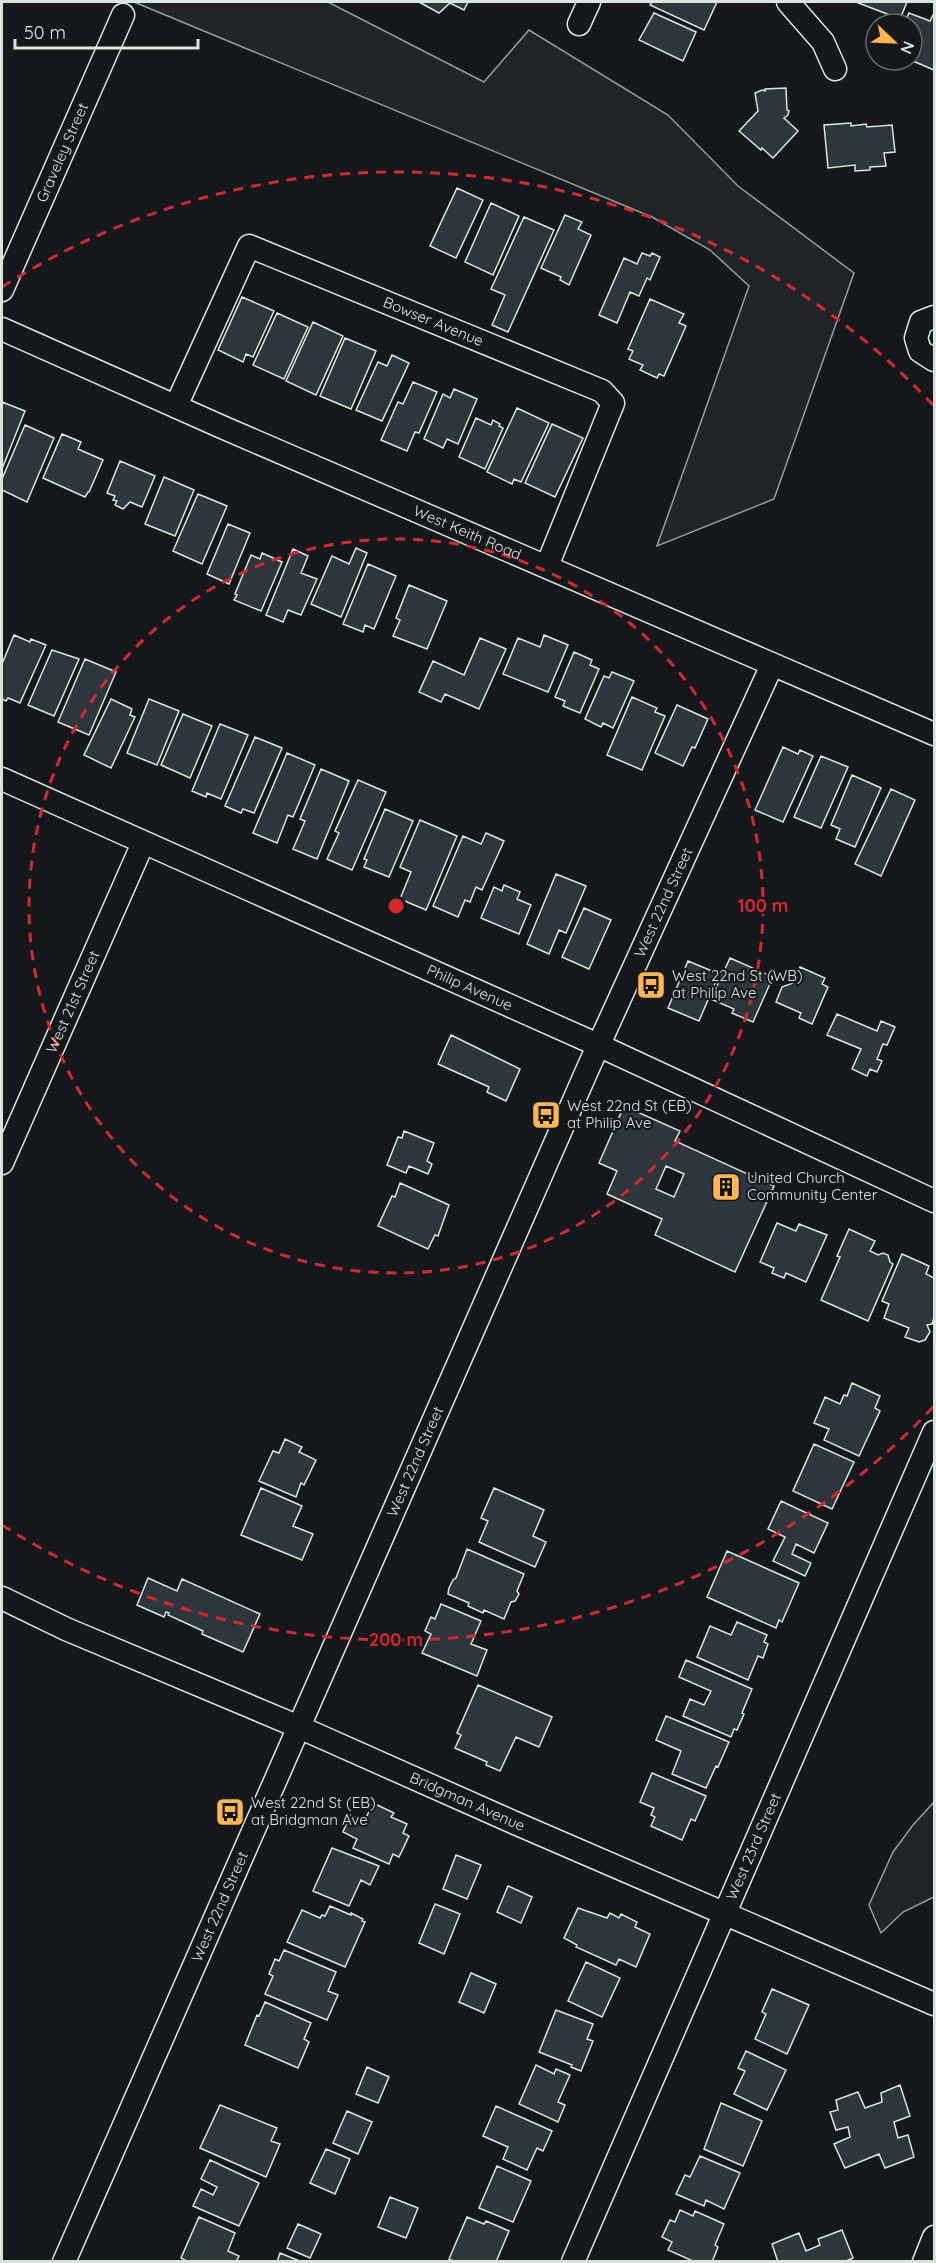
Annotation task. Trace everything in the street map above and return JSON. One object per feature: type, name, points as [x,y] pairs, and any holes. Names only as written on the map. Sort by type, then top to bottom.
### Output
[{"type":"street","points":[[579,24],[589,2]]},
{"type":"street","points":[[788,2],[823,42],[835,69]]},
{"type":"street","name":"Graveley Street","points":[[2,290],[123,15]]},
{"type":"street","name":"Bowser Avenue","points":[[176,406],[249,246],[602,392],[613,403],[547,566]]},
{"type":"street","points":[[934,317],[921,322],[916,338],[920,351],[934,360]]},
{"type":"street","name":"West Keith Road","points":[[2,329],[934,734]]},
{"type":"street","name":"West 22nd Street","points":[[64,2262],[598,1045],[772,665]]},
{"type":"street","name":"Philip Avenue","points":[[2,779],[598,1045],[934,1201]]},
{"type":"street","name":"West 21st Street","points":[[2,1163],[143,843]]},
{"type":"street","name":"West 23rd Street","points":[[573,2262],[934,1432]]},
{"type":"street","name":"Bridgman Avenue","points":[[2,1598],[66,1629],[299,1727],[934,2004]]},
{"type":"street","points":[[924,2262],[934,2237]]},
{"type":"shaded area","points":[[134,2],[328,2],[484,82],[529,30],[668,115],[738,186],[854,273],[774,499],[657,546],[749,286],[710,250],[652,217]]},
{"type":"shaded area","points":[[934,1802],[934,1897],[903,1912],[881,1933],[869,1905],[893,1852]]},
{"type":"building","points":[[419,2],[468,2],[464,10],[450,3],[439,13]]},
{"type":"building","points":[[652,2],[717,2],[704,30],[650,5]]},
{"type":"building","points":[[856,2],[907,2],[903,12],[882,12]]},
{"type":"building","points":[[654,13],[696,32],[683,61],[639,40]]},
{"type":"building","points":[[934,13],[934,70],[924,66],[924,19],[930,21]]},
{"type":"building","points":[[786,88],[787,110],[789,111],[784,118],[798,131],[773,158],[739,131],[758,111],[755,93],[765,91],[765,89]]},
{"type":"building","points":[[851,123],[851,126],[866,124],[867,127],[892,125],[895,152],[884,153],[886,166],[855,171],[855,165],[828,168],[824,125]]},
{"type":"building","points":[[457,188],[483,200],[456,258],[430,246]]},
{"type":"building","points":[[491,203],[519,216],[493,275],[465,262]]},
{"type":"building","points":[[565,215],[582,222],[578,229],[591,235],[569,285],[560,280],[561,277],[541,268]]},
{"type":"building","points":[[524,217],[554,230],[508,332],[492,325],[505,295],[491,289]]},
{"type":"building","points":[[642,253],[650,256],[652,253],[660,257],[650,280],[647,278],[639,296],[630,292],[617,323],[599,315],[624,258],[637,264]]},
{"type":"building","points":[[242,297],[274,311],[253,357],[246,354],[243,362],[218,350]]},
{"type":"building","points":[[650,299],[684,314],[679,323],[686,326],[664,376],[659,374],[657,378],[640,370],[643,365],[629,359],[633,351],[628,349]]},
{"type":"building","points":[[277,313],[308,327],[284,379],[253,365]]},
{"type":"building","points":[[313,322],[343,336],[316,395],[286,381]]},
{"type":"building","points":[[345,338],[376,351],[351,409],[320,396]]},
{"type":"building","points":[[392,355],[409,363],[382,421],[356,410],[378,362],[387,366]]},
{"type":"building","points":[[413,382],[437,392],[419,433],[415,432],[407,451],[381,440],[398,402],[403,404]]},
{"type":"building","points":[[454,389],[477,399],[458,444],[447,439],[443,448],[424,439],[443,394],[450,398]]},
{"type":"building","points":[[2,402],[25,411],[2,469]]},
{"type":"building","points":[[517,408],[549,423],[521,482],[514,479],[512,484],[487,472]]},
{"type":"building","points":[[476,418],[491,425],[493,420],[503,428],[485,469],[459,457]]},
{"type":"building","points":[[552,424],[583,438],[555,497],[525,483]]},
{"type":"building","points":[[25,425],[54,438],[27,502],[2,490],[2,479]]},
{"type":"building","points":[[62,434],[81,442],[78,449],[103,460],[85,497],[43,478]]},
{"type":"building","points":[[120,461],[155,476],[142,507],[130,502],[123,509],[115,505],[117,501],[113,500],[115,496],[107,493]]},
{"type":"building","points":[[164,477],[194,490],[175,536],[145,524]]},
{"type":"building","points":[[198,494],[227,506],[202,564],[173,551]]},
{"type":"building","points":[[228,524],[250,533],[229,584],[207,574]]},
{"type":"building","points":[[356,548],[367,553],[341,617],[311,604],[332,556],[349,564]]},
{"type":"building","points":[[293,549],[308,556],[301,573],[317,579],[301,615],[288,610],[283,622],[266,615]]},
{"type":"building","points":[[262,553],[282,562],[261,611],[234,600],[251,555],[260,559]]},
{"type":"building","points":[[368,564],[396,576],[374,629],[365,625],[363,632],[343,624]]},
{"type":"building","points":[[409,585],[447,601],[427,649],[393,636],[400,620],[396,618]]},
{"type":"building","points":[[14,635],[30,642],[31,639],[46,645],[20,703],[8,698],[6,701],[2,699],[2,664]]},
{"type":"building","points":[[544,635],[568,645],[548,692],[503,674],[518,638],[540,647]]},
{"type":"building","points":[[480,638],[506,649],[479,709],[445,694],[441,702],[419,692],[433,661],[464,675]]},
{"type":"building","points":[[52,650],[79,659],[54,716],[28,705]]},
{"type":"building","points":[[574,652],[592,660],[590,665],[599,669],[580,713],[563,706],[565,701],[555,697]]},
{"type":"building","points":[[85,659],[116,672],[89,735],[58,722]]},
{"type":"building","points":[[612,672],[634,681],[613,728],[603,723],[601,727],[585,719],[604,676],[609,678]]},
{"type":"building","points":[[632,697],[657,708],[655,712],[665,716],[642,770],[607,755]]},
{"type":"building","points":[[111,699],[132,709],[130,715],[135,717],[111,768],[84,755]]},
{"type":"building","points":[[149,699],[179,711],[157,765],[127,753]]},
{"type":"building","points":[[677,705],[708,719],[695,748],[692,747],[683,766],[655,753]]},
{"type":"building","points":[[183,714],[212,726],[190,778],[161,765]]},
{"type":"building","points":[[220,724],[248,735],[221,799],[207,793],[206,797],[192,791]]},
{"type":"building","points":[[255,737],[282,748],[254,813],[243,809],[241,813],[225,806]]},
{"type":"building","points":[[783,747],[798,754],[800,750],[813,756],[783,822],[755,810]]},
{"type":"building","points":[[287,753],[315,765],[293,817],[288,815],[277,843],[253,833]]},
{"type":"building","points":[[821,756],[848,767],[821,828],[794,817]]},
{"type":"building","points":[[321,769],[349,781],[317,859],[293,849],[305,821],[300,819]]},
{"type":"building","points":[[852,775],[881,788],[855,847],[836,839],[840,829],[831,825]]},
{"type":"building","points":[[358,780],[386,792],[352,870],[327,859],[339,833],[335,831]]},
{"type":"building","points":[[891,789],[915,800],[881,876],[855,864]]},
{"type":"building","points":[[385,809],[413,821],[389,877],[364,867],[367,860],[364,859]]},
{"type":"building","points":[[420,820],[457,836],[426,910],[400,899],[411,872],[400,867]]},
{"type":"building","points":[[486,833],[504,841],[482,890],[476,887],[470,902],[465,900],[458,917],[433,906],[463,836],[481,844]]},
{"type":"building","points":[[556,874],[586,886],[566,933],[559,930],[549,954],[527,944]]},
{"type":"building","points":[[504,885],[520,892],[517,899],[531,905],[519,934],[481,918],[494,887],[502,891]]},
{"type":"building","points":[[584,908],[611,920],[589,969],[562,957]]},
{"type":"building","points":[[730,958],[773,977],[753,1022],[732,1013],[734,1009],[711,999]]},
{"type":"building","points":[[688,961],[719,974],[699,1021],[668,1008]]},
{"type":"building","points":[[800,967],[825,978],[822,984],[828,987],[812,1024],[799,1018],[801,1013],[776,1002],[782,987],[793,983]]},
{"type":"building","points":[[837,1014],[877,1031],[881,1021],[895,1027],[887,1045],[883,1044],[877,1059],[882,1061],[877,1072],[870,1069],[867,1076],[852,1069],[861,1049],[827,1035]]},
{"type":"building","points":[[451,1035],[520,1069],[506,1101],[487,1092],[489,1087],[438,1064]]},
{"type":"building","name":"United Church Community Center","points":[[624,1106],[680,1131],[675,1141],[774,1186],[735,1272],[655,1235],[662,1219],[607,1194],[617,1171],[599,1163]],"holes":[[[666,1166],[684,1174],[674,1197],[656,1189]]]},
{"type":"building","points":[[404,1131],[434,1143],[427,1161],[432,1164],[428,1174],[409,1166],[406,1173],[387,1165],[398,1137],[402,1138]]},
{"type":"building","points":[[400,1183],[449,1205],[438,1236],[435,1235],[428,1249],[378,1226],[392,1196],[395,1197]]},
{"type":"building","points":[[777,1223],[796,1231],[799,1224],[827,1235],[806,1282],[786,1273],[784,1278],[772,1273],[774,1268],[760,1262]]},
{"type":"building","points":[[849,1229],[875,1241],[870,1251],[878,1255],[883,1253],[888,1255],[893,1264],[868,1321],[821,1300],[840,1257],[837,1256]]},
{"type":"building","points":[[902,1254],[929,1266],[926,1274],[934,1278],[934,1318],[932,1324],[927,1325],[930,1332],[925,1340],[919,1342],[905,1337],[909,1328],[884,1318],[889,1304],[882,1301]]},
{"type":"building","points":[[852,1383],[880,1396],[875,1408],[880,1411],[859,1456],[824,1440],[829,1429],[814,1423],[825,1397],[840,1404],[844,1395],[847,1396]]},
{"type":"building","points":[[285,1439],[302,1447],[299,1452],[316,1460],[304,1485],[301,1483],[296,1497],[259,1481],[273,1451],[279,1453]]},
{"type":"building","points":[[814,1444],[854,1462],[832,1509],[793,1491]]},
{"type":"building","points":[[261,1488],[302,1506],[293,1526],[313,1534],[302,1560],[241,1535]]},
{"type":"building","points":[[494,1488],[544,1510],[533,1536],[546,1542],[535,1567],[479,1542],[488,1521],[481,1518]]},
{"type":"building","points":[[781,1501],[828,1523],[814,1553],[796,1544],[792,1554],[811,1563],[805,1576],[773,1561],[785,1537],[768,1529]]},
{"type":"building","points":[[467,1549],[524,1574],[517,1591],[519,1594],[515,1601],[511,1602],[504,1619],[484,1610],[483,1613],[468,1606],[469,1603],[448,1594]]},
{"type":"building","points":[[727,1551],[799,1583],[782,1622],[779,1620],[776,1628],[707,1597]]},
{"type":"building","points":[[148,1578],[177,1591],[182,1579],[260,1614],[243,1652],[202,1634],[203,1631],[168,1615],[169,1613],[166,1612],[164,1617],[137,1605]]},
{"type":"building","points":[[441,1604],[481,1621],[471,1644],[487,1650],[477,1676],[422,1653],[431,1634],[425,1631],[431,1617],[435,1619]]},
{"type":"building","points":[[737,1622],[767,1635],[764,1642],[768,1644],[763,1658],[758,1656],[748,1680],[697,1657],[710,1626],[731,1635]]},
{"type":"building","points":[[686,1660],[752,1689],[737,1730],[734,1729],[731,1737],[683,1716],[690,1699],[704,1705],[711,1691],[679,1677]]},
{"type":"building","points":[[478,1685],[552,1717],[539,1747],[516,1737],[500,1771],[486,1765],[487,1762],[455,1748],[461,1735],[457,1733]]},
{"type":"building","points":[[666,1716],[729,1742],[706,1788],[672,1774],[681,1751],[656,1740]]},
{"type":"building","points":[[652,1773],[706,1796],[695,1821],[691,1819],[682,1840],[651,1826],[655,1817],[651,1815],[654,1808],[640,1802]]},
{"type":"building","points":[[373,1803],[394,1813],[391,1817],[407,1824],[403,1833],[409,1836],[399,1857],[393,1854],[389,1864],[353,1848],[357,1839],[343,1832],[350,1815],[364,1822]]},
{"type":"building","points":[[332,1848],[379,1866],[370,1885],[361,1880],[349,1906],[313,1891]]},
{"type":"building","points":[[456,1855],[481,1865],[467,1899],[443,1889]]},
{"type":"building","points":[[508,1886],[532,1897],[521,1923],[497,1912]]},
{"type":"building","points":[[435,1904],[460,1914],[444,1954],[419,1943]]},
{"type":"building","points":[[330,1906],[351,1915],[351,1913],[365,1922],[345,1967],[287,1942],[302,1910],[320,1918],[322,1915],[325,1916]]},
{"type":"building","points":[[578,1908],[607,1918],[610,1913],[619,1918],[621,1914],[637,1922],[635,1927],[650,1934],[636,1967],[619,1959],[616,1965],[576,1947],[577,1945],[564,1938]]},
{"type":"building","points":[[284,1950],[336,1972],[328,1991],[338,1995],[327,2020],[265,1994],[273,1976],[269,1974],[275,1959],[279,1961]]},
{"type":"building","points":[[586,1962],[620,1978],[602,2017],[568,2001]]},
{"type":"building","points":[[471,1973],[496,1984],[484,2013],[459,2002]]},
{"type":"building","points":[[772,1989],[809,2005],[787,2054],[755,2039],[766,2014],[762,2012]]},
{"type":"building","points":[[265,2002],[311,2023],[304,2039],[309,2042],[298,2068],[245,2045]]},
{"type":"building","points":[[556,2010],[593,2024],[587,2039],[593,2041],[581,2071],[539,2052]]},
{"type":"building","points":[[746,2051],[786,2070],[767,2110],[734,2094],[745,2071],[738,2068]]},
{"type":"building","points":[[536,2065],[554,2074],[556,2069],[570,2075],[558,2102],[565,2105],[558,2122],[519,2104]]},
{"type":"building","points":[[367,2067],[389,2077],[378,2103],[356,2094]]},
{"type":"building","points":[[900,2085],[910,2116],[894,2122],[898,2138],[908,2135],[914,2157],[885,2168],[879,2154],[845,2168],[834,2144],[850,2137],[848,2127],[836,2130],[830,2112],[838,2110],[836,2100],[858,2092],[865,2108],[882,2102],[881,2093]]},
{"type":"building","points":[[721,2103],[762,2121],[743,2166],[704,2149]]},
{"type":"building","points":[[220,2105],[277,2128],[271,2141],[280,2144],[266,2177],[200,2148]]},
{"type":"building","points":[[496,2106],[552,2131],[543,2151],[537,2148],[527,2170],[503,2159],[508,2147],[483,2136]]},
{"type":"building","points":[[347,2111],[372,2122],[358,2154],[333,2143]]},
{"type":"building","points":[[326,2149],[350,2159],[335,2194],[310,2183]]},
{"type":"building","points":[[700,2156],[740,2173],[724,2209],[706,2200],[704,2206],[676,2194],[685,2175],[690,2177]]},
{"type":"building","points":[[210,2160],[259,2183],[239,2226],[193,2206],[201,2189],[213,2195],[217,2187],[201,2179]]},
{"type":"building","points":[[497,2166],[531,2181],[513,2222],[479,2208]]},
{"type":"building","points":[[390,2197],[418,2208],[406,2238],[378,2227]]},
{"type":"building","points":[[680,2210],[693,2216],[695,2211],[724,2224],[715,2245],[718,2247],[712,2262],[695,2262],[668,2250],[672,2242],[662,2237],[670,2220],[675,2222]]},
{"type":"building","points":[[199,2217],[235,2233],[228,2251],[239,2256],[236,2262],[189,2262],[181,2258]]},
{"type":"building","points":[[467,2217],[484,2224],[486,2221],[509,2231],[496,2262],[456,2262],[449,2259]]},
{"type":"building","points":[[298,2224],[321,2234],[310,2258],[287,2248]]},
{"type":"building","points":[[842,2230],[853,2258],[844,2262],[778,2262],[772,2244],[799,2233],[806,2251],[820,2245],[818,2239]]},
{"type":"building","points":[[280,2253],[302,2262],[277,2262]]},
{"type":"place","name":"West 22nd St (WB) at Philip Ave","points":[[651,985]]},
{"type":"place","name":"West 22nd St (EB) at Philip Ave","points":[[546,1115]]},
{"type":"place","name":"United Church Community Center","points":[[726,1187]]},
{"type":"place","name":"West 22nd St (EB) at Bridgman Ave","points":[[230,1812]]}]
